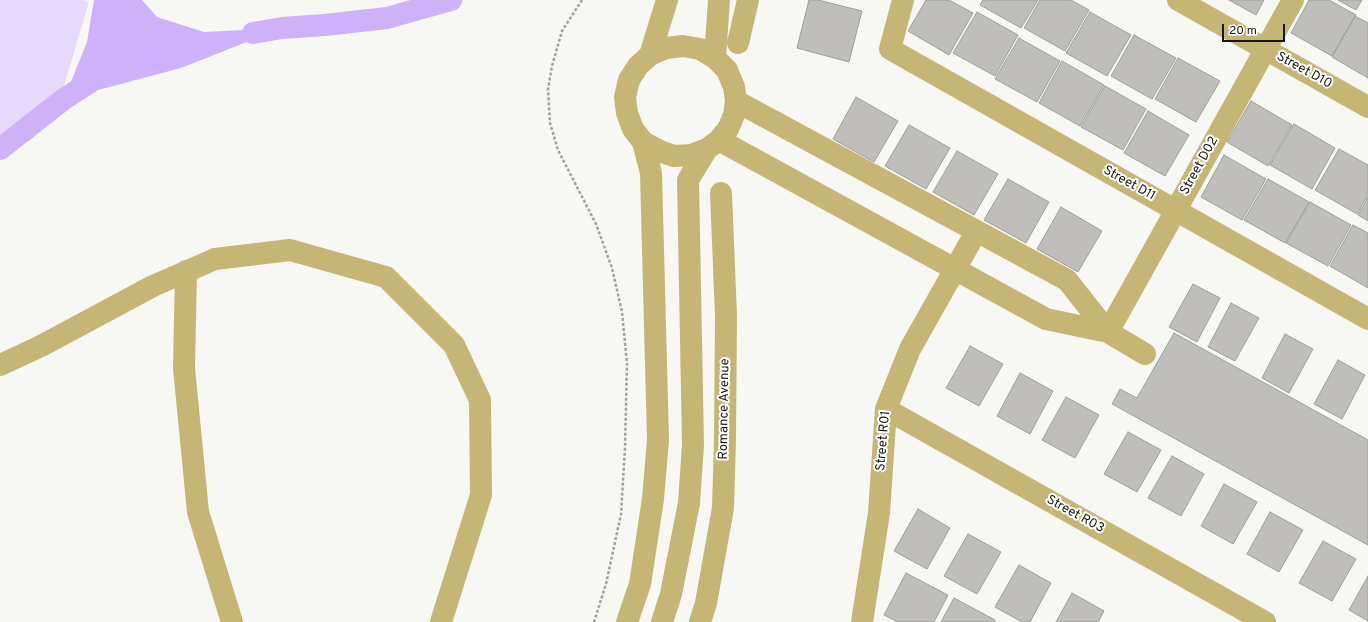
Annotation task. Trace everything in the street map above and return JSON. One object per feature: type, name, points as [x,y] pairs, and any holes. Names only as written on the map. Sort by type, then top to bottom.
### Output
[{"type":"street","points":[[650,55],[667,0]]},
{"type":"street","points":[[715,58],[719,0]]},
{"type":"street","points":[[738,43],[748,0]]},
{"type":"street","name":"Street D11","points":[[903,0],[890,49],[1368,319]]},
{"type":"street","name":"Street D10","points":[[1178,0],[1368,107]]},
{"type":"street","name":"Street D02","points":[[1108,332],[1293,0]]},
{"type":"street","points":[[662,622],[671,594],[689,503],[693,445],[688,180],[713,145],[728,129],[734,115],[736,101],[734,86],[727,70],[715,58],[700,49],[683,46],[666,48],[650,55],[638,66],[629,80],[625,97],[627,113],[632,129],[643,142],[658,151],[674,156],[691,155],[713,145]]},
{"type":"street","points":[[736,101],[1066,280],[1108,332]]},
{"type":"street","points":[[627,622],[640,584],[653,499],[658,440],[651,173],[643,142]]},
{"type":"street","points":[[713,145],[955,270],[1046,319],[1108,332],[1145,354]]},
{"type":"street","name":"Romance Avenue","points":[[700,622],[706,603],[723,508],[726,331],[722,193]]},
{"type":"street","name":"Street R01","points":[[862,622],[879,513],[886,408],[910,349],[976,232]]},
{"type":"street","points":[[0,365],[41,346],[153,286],[214,259],[290,250],[386,277],[454,345],[480,400],[481,495],[441,622]]},
{"type":"street","points":[[690,275],[724,269]]},
{"type":"street","points":[[186,271],[184,368],[198,512],[232,622]]},
{"type":"street","name":"Street R03","points":[[886,408],[1265,622]]},
{"type":"path","points":[[582,0],[562,31],[552,66],[548,89],[550,123],[558,150],[596,224],[612,268],[622,312],[627,363],[625,448],[621,514],[606,584],[594,622]]},
{"type":"shaded area","points":[[0,0],[83,0],[89,2],[63,89],[0,140]]},
{"type":"shaded area","points":[[94,0],[142,0],[157,17],[204,32],[282,28],[181,68],[64,99],[87,42]]},
{"type":"building","points":[[809,0],[818,0],[862,11],[849,62],[797,48]]},
{"type":"building","points":[[926,0],[949,0],[973,13],[949,55],[908,31]]},
{"type":"building","points":[[983,0],[1038,0],[1021,28],[980,5]]},
{"type":"building","points":[[1040,0],[1071,0],[1089,10],[1065,51],[1024,28]]},
{"type":"building","points":[[1229,0],[1264,0],[1256,15]]},
{"type":"building","points":[[1309,0],[1329,0],[1356,15],[1332,56],[1291,33]]},
{"type":"building","points":[[1338,0],[1362,0],[1356,10]]},
{"type":"building","points":[[977,12],[1018,35],[995,76],[953,53]]},
{"type":"building","points":[[1090,12],[1131,35],[1107,76],[1066,53]]},
{"type":"building","points":[[1355,16],[1368,23],[1368,78],[1332,57]]},
{"type":"building","points":[[1134,35],[1176,58],[1152,99],[1111,76]]},
{"type":"building","points":[[1019,38],[1060,61],[1037,102],[995,79]]},
{"type":"building","points":[[1178,58],[1220,81],[1196,122],[1155,99]]},
{"type":"building","points":[[1062,61],[1104,85],[1080,126],[1039,103]]},
{"type":"building","points":[[1105,86],[1146,109],[1123,150],[1081,127]]},
{"type":"building","points":[[856,97],[898,121],[874,162],[833,139]]},
{"type":"building","points":[[1251,101],[1292,125],[1268,166],[1227,142]]},
{"type":"building","points":[[1148,111],[1189,135],[1165,176],[1124,153]]},
{"type":"building","points":[[1294,124],[1335,148],[1312,189],[1270,165]]},
{"type":"building","points":[[909,125],[950,148],[926,189],[885,166]]},
{"type":"building","points":[[1339,149],[1368,165],[1368,194],[1357,214],[1315,190]]},
{"type":"building","points":[[957,151],[998,174],[974,215],[933,192]]},
{"type":"building","points":[[1224,155],[1266,179],[1242,220],[1201,197]]},
{"type":"building","points":[[1008,179],[1049,202],[1026,243],[984,220]]},
{"type":"building","points":[[1268,179],[1309,202],[1285,243],[1244,220]]},
{"type":"building","points":[[1368,197],[1368,221],[1358,215]]},
{"type":"building","points":[[1310,202],[1351,225],[1328,266],[1286,243]]},
{"type":"building","points":[[1061,207],[1102,231],[1078,272],[1037,249]]},
{"type":"building","points":[[1353,225],[1368,233],[1368,288],[1330,266]]},
{"type":"building","points":[[1193,284],[1220,298],[1197,342],[1169,327]]},
{"type":"building","points":[[1231,303],[1259,318],[1235,361],[1208,347]]},
{"type":"building","points":[[1174,333],[1368,440],[1368,545],[1112,404],[1120,389],[1137,398]]},
{"type":"building","points":[[1285,334],[1313,349],[1289,393],[1262,378]]},
{"type":"building","points":[[970,346],[1003,364],[979,406],[946,388]]},
{"type":"building","points":[[1338,360],[1365,375],[1342,419],[1314,404]]},
{"type":"building","points":[[1020,373],[1053,391],[1030,434],[997,416]]},
{"type":"building","points":[[1066,397],[1099,415],[1075,458],[1042,440]]},
{"type":"building","points":[[1128,432],[1161,450],[1137,492],[1104,474]]},
{"type":"building","points":[[1172,456],[1204,474],[1181,516],[1148,498]]},
{"type":"building","points":[[1224,484],[1257,502],[1233,544],[1201,526]]},
{"type":"building","points":[[918,509],[950,528],[927,569],[894,551]]},
{"type":"building","points":[[1270,512],[1303,530],[1279,572],[1247,554]]},
{"type":"building","points":[[968,534],[1001,552],[977,594],[944,576]]},
{"type":"building","points":[[1323,541],[1356,559],[1332,601],[1299,583]]},
{"type":"building","points":[[1019,565],[1051,583],[1030,622],[1022,622],[995,607]]},
{"type":"building","points":[[906,573],[948,595],[934,622],[898,622],[884,615]]},
{"type":"building","points":[[1368,576],[1368,621],[1349,610]]},
{"type":"building","points":[[1072,593],[1104,611],[1098,622],[1056,622]]},
{"type":"building","points":[[954,598],[995,620],[995,622],[941,622]]},
{"type":"waterway","points":[[253,33],[282,28],[387,18],[451,0]]},
{"type":"waterway","points":[[0,149],[64,99],[89,83]]}]
